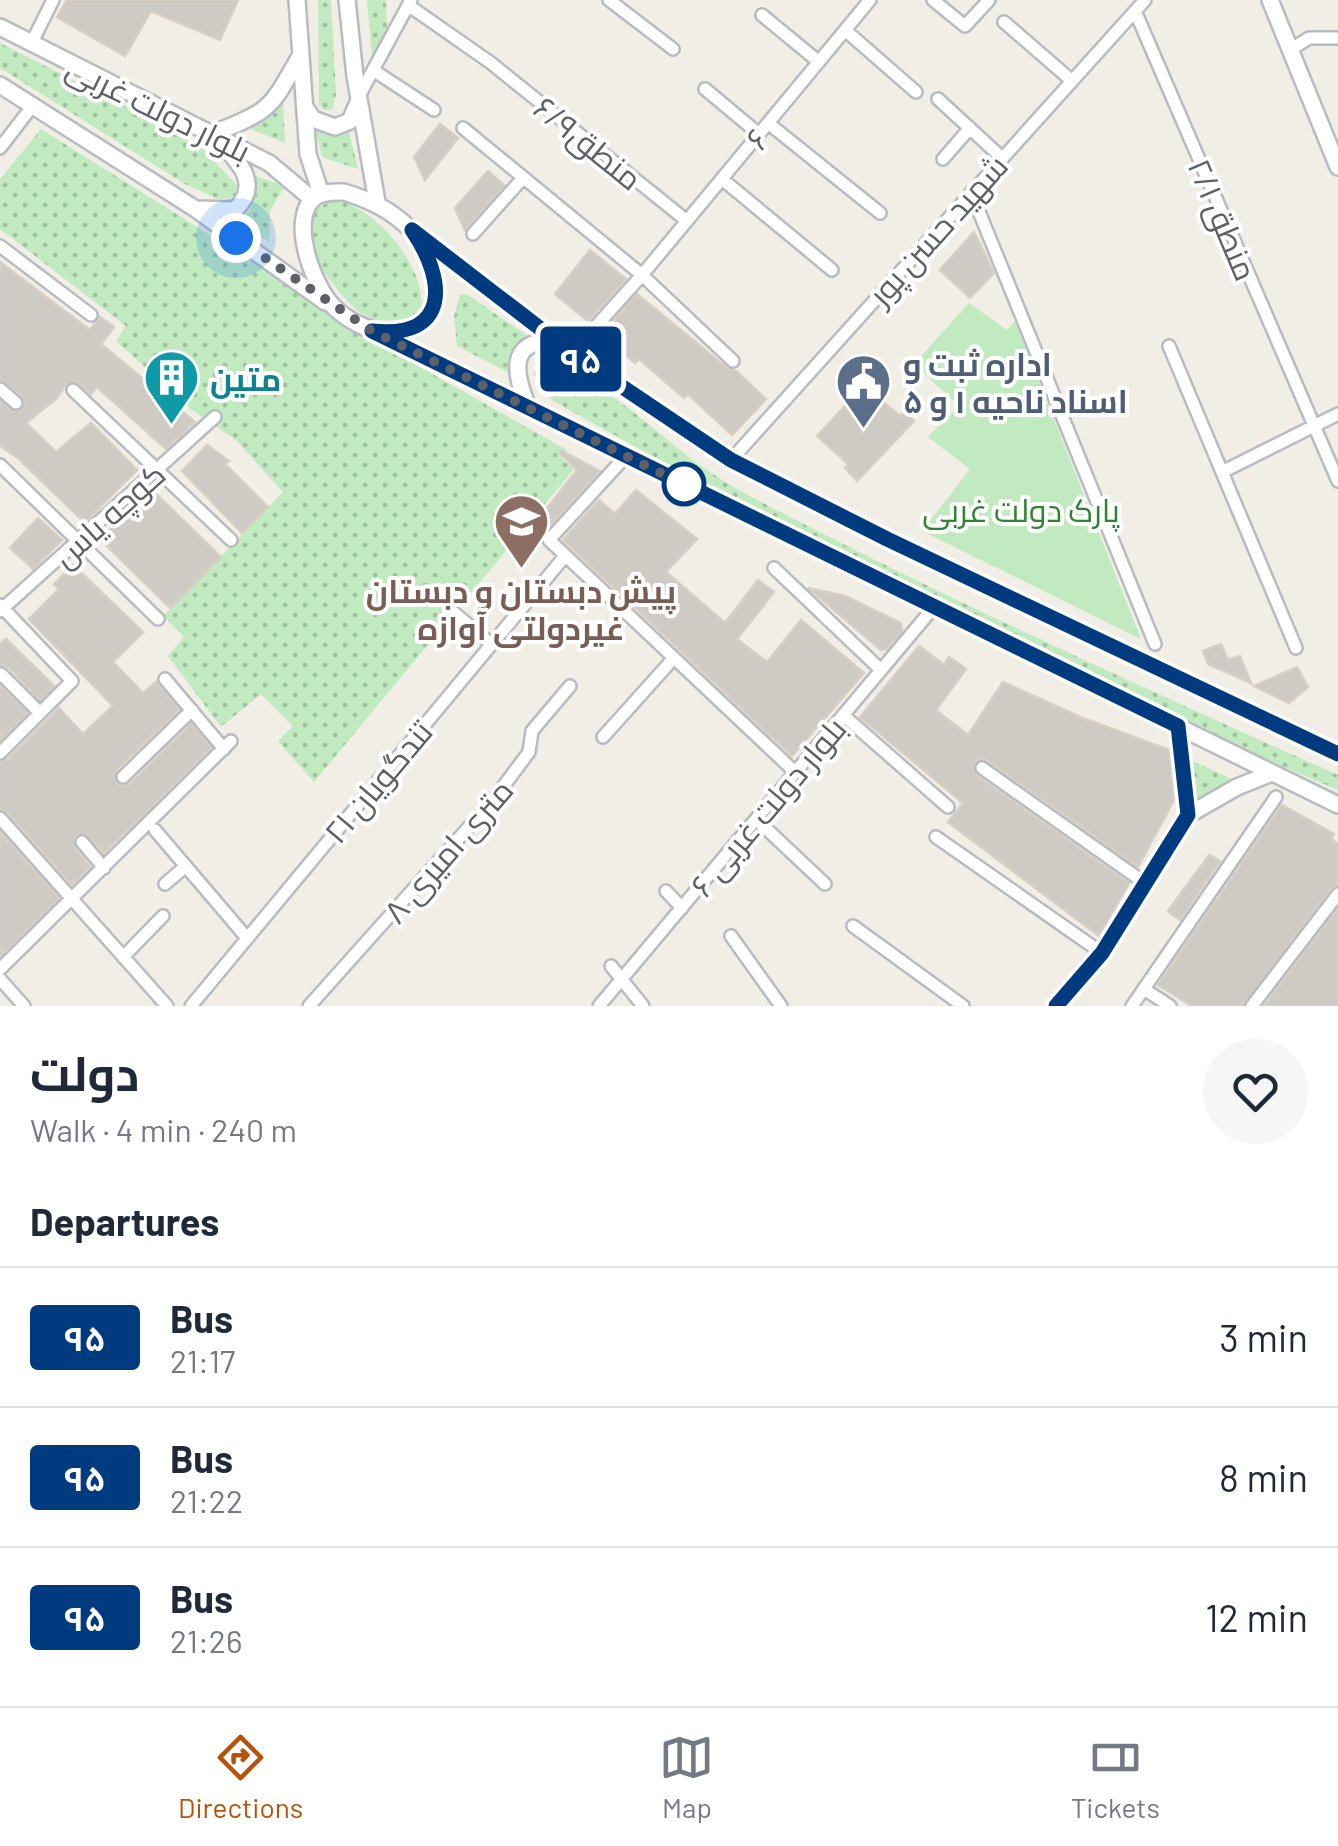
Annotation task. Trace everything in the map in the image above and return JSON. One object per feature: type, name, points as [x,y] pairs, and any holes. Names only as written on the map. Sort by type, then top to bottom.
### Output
[{"type":"main road","points":[[297,0],[308,154],[317,196],[304,222],[304,241],[315,279],[334,308],[372,331],[1338,804]]},
{"type":"main road","points":[[347,0],[377,202]]},
{"type":"main road","points":[[1270,0],[1338,167]]},
{"type":"main road","name":"بلوار دولت غربی","points":[[0,27],[270,163],[317,196]]},
{"type":"main road","points":[[194,208],[235,210],[246,200],[249,184],[242,169],[212,134],[266,110],[278,98],[300,56]]},
{"type":"main road","name":"بلوار دولت غربی","points":[[0,85],[194,208],[334,308]]},
{"type":"main road","points":[[303,104],[313,119],[335,126],[350,120],[359,99]]},
{"type":"main road","points":[[317,196],[344,192],[377,202],[554,340],[731,460],[887,539],[1338,754]]},
{"type":"main road","points":[[372,331],[397,334],[418,327],[432,311],[437,292],[433,270],[429,255],[412,230]]},
{"type":"main road","points":[[528,408],[516,374],[520,354],[536,341],[554,340]]},
{"type":"main road","points":[[1178,726],[1188,815]]},
{"type":"main road","points":[[1056,1006],[1102,953],[1188,815],[1272,772]]},
{"type":"street","points":[[31,44],[54,0]]},
{"type":"street","points":[[609,0],[624,5],[673,49]]},
{"type":"street","name":"۶","points":[[572,353],[642,275],[870,0]]},
{"type":"street","points":[[934,0],[964,26],[989,0]]},
{"type":"street","points":[[359,99],[410,2]]},
{"type":"street","name":"منطق۶/۹","points":[[410,2],[687,220]]},
{"type":"street","name":"شهید حسن پور","points":[[731,460],[1137,4]]},
{"type":"street","name":"منطق ۲/۱","points":[[1137,4],[1338,481]]},
{"type":"street","points":[[762,15],[819,62]]},
{"type":"street","points":[[1004,22],[1072,80]]},
{"type":"street","points":[[845,30],[916,92]]},
{"type":"street","points":[[1290,50],[1308,38],[1336,35]]},
{"type":"street","points":[[373,70],[434,110]]},
{"type":"street","points":[[705,89],[759,134]]},
{"type":"street","points":[[938,99],[1001,157]]},
{"type":"street","points":[[0,148],[34,104]]},
{"type":"street","points":[[768,123],[880,213]]},
{"type":"street","points":[[463,128],[642,275],[733,360]]},
{"type":"street","points":[[943,159],[970,128]]},
{"type":"street","points":[[473,234],[523,178]]},
{"type":"street","points":[[722,179],[832,270]]},
{"type":"street","points":[[970,192],[1154,644]]},
{"type":"street","points":[[0,246],[91,315]]},
{"type":"street","points":[[1168,346],[1296,648]]},
{"type":"street","points":[[0,389],[16,403]]},
{"type":"street","points":[[73,390],[230,540]]},
{"type":"street","points":[[1222,472],[1338,414]]},
{"type":"street","name":"کوچه یاس","points":[[1,608],[215,416]]},
{"type":"street","points":[[626,456],[549,540],[796,772]]},
{"type":"street","points":[[0,465],[158,620]]},
{"type":"street","name":"۲۱ تندگویان","points":[[191,1006],[564,556]]},
{"type":"street","points":[[774,568],[881,670]]},
{"type":"street","name":"بلوار دولت غربی ۶","points":[[599,1006],[934,607]]},
{"type":"street","points":[[0,753],[72,682],[1,608]]},
{"type":"street","points":[[452,611],[491,644]]},
{"type":"street","points":[[603,737],[673,659]]},
{"type":"street","points":[[1,674],[40,713]]},
{"type":"street","points":[[0,969],[227,745],[165,679]]},
{"type":"street","name":"۸ متری امیری","points":[[309,1006],[494,799],[529,752],[532,731],[570,686]]},
{"type":"street","points":[[123,777],[192,710]]},
{"type":"street","points":[[843,715],[948,808]]},
{"type":"street","points":[[982,768],[1146,884]]},
{"type":"street","points":[[1132,1006],[1276,797]]},
{"type":"street","points":[[0,818],[167,1006]]},
{"type":"street","points":[[756,819],[825,884]]},
{"type":"street","points":[[155,830],[247,938]]},
{"type":"street","points":[[936,837],[1102,953]]},
{"type":"street","points":[[82,842],[104,868]]},
{"type":"street","points":[[165,884],[186,866]]},
{"type":"street","points":[[666,891],[682,908]]},
{"type":"street","points":[[1252,1006],[1338,894]]},
{"type":"street","points":[[123,957],[163,916]]},
{"type":"street","points":[[853,926],[963,1006]]},
{"type":"street","points":[[730,936],[781,1006]]},
{"type":"street","points":[[610,966],[643,1006]]},
{"type":"street","points":[[0,979],[24,1006]]},
{"type":"street","points":[[1144,989],[1170,1006]]},
{"type":"green space","points":[[318,0],[331,0],[336,94],[332,110],[319,105]]},
{"type":"green space","points":[[367,0],[386,0],[387,30],[372,57]]},
{"type":"green space","points":[[0,43],[196,142],[237,185],[236,197],[219,199],[185,184],[0,68]]},
{"type":"green space","points":[[283,101],[285,143],[251,129],[266,119]]},
{"type":"green space","points":[[348,128],[358,169],[322,157],[316,131],[332,134]]},
{"type":"green space","points":[[41,129],[420,367],[567,450],[561,457],[574,469],[314,782],[278,741],[293,726],[261,694],[221,727],[168,656],[184,637],[163,616],[283,492],[236,440],[192,410],[116,341],[126,326],[0,229],[0,179]]},
{"type":"green space","points":[[247,173],[285,186],[270,211],[269,242],[237,223],[252,207]]},
{"type":"green space","points":[[338,200],[368,215],[406,256],[420,289],[422,305],[404,327],[377,324],[360,312],[344,298],[317,260],[309,240],[309,222],[318,208]]},
{"type":"green space","points":[[460,294],[468,295],[529,337],[517,342],[509,373],[457,346],[454,316]]},
{"type":"green space","name":"پارک دولت غربی","points":[[969,303],[1007,330],[1015,321],[1141,639],[922,531],[970,469],[928,437],[959,406],[914,364]]},
{"type":"green space","points":[[540,364],[561,369],[602,390],[698,464],[755,498],[994,617],[1338,775],[1338,790],[1244,750],[715,495],[553,401],[536,380],[534,372]]},
{"type":"green space","points":[[1186,758],[1236,781],[1194,807]]},
{"type":"building","points":[[67,0],[238,0],[220,40],[151,11],[125,56],[57,17]]},
{"type":"building","points":[[440,124],[458,138],[425,180],[414,157]]},
{"type":"building","points":[[488,171],[504,185],[465,230],[455,208]]},
{"type":"building","points":[[974,232],[994,273],[970,298],[940,270]]},
{"type":"building","points":[[590,250],[626,279],[588,321],[555,294]]},
{"type":"building","points":[[0,262],[90,330],[100,317],[114,327],[101,344],[195,422],[166,449],[97,387],[91,394],[76,381],[67,383],[56,399],[26,423],[56,452],[91,423],[137,470],[89,518],[81,519],[19,459],[0,446],[0,401],[15,412],[25,404],[22,396],[0,380]]},
{"type":"building","points":[[637,294],[766,399],[732,435],[688,394],[684,398],[639,359],[635,363],[601,334]]},
{"type":"building","name":"اداره ثبت و اسناد ناحیه ۱ و ۵","points":[[864,386],[900,416],[904,412],[914,421],[857,481],[845,468],[848,464],[817,436]]},
{"type":"building","points":[[207,445],[229,461],[225,464],[268,507],[242,533],[182,471]]},
{"type":"building","points":[[562,451],[600,471],[551,524],[541,516],[577,470]]},
{"type":"building","points":[[151,489],[221,557],[170,608],[100,539]]},
{"type":"building","points":[[636,490],[697,539],[666,572],[725,623],[758,580],[774,592],[737,639],[767,662],[801,620],[864,673],[792,756],[563,540],[599,500],[615,514]]},
{"type":"building","points":[[38,518],[62,540],[33,569],[10,548]]},
{"type":"building","points":[[73,565],[143,632],[113,662],[143,693],[156,682],[179,710],[116,770],[116,783],[130,784],[191,724],[211,748],[104,853],[86,834],[75,836],[74,847],[90,867],[72,885],[7,812],[0,809],[0,762],[7,760],[59,708],[83,734],[113,706],[29,619],[59,589],[54,584]]},
{"type":"building","points":[[808,588],[845,596],[901,623],[902,631],[881,650]]},
{"type":"building","points":[[6,639],[54,686],[40,700],[8,667],[0,665],[0,644]]},
{"type":"building","points":[[1221,644],[1228,660],[1240,656],[1251,683],[1208,664],[1203,651]]},
{"type":"building","points":[[919,646],[944,665],[949,657],[966,669],[936,710],[968,735],[1003,682],[1080,717],[1169,750],[1174,800],[1138,867],[987,760],[974,763],[977,776],[1129,883],[1099,936],[948,822],[963,803],[860,717]]},
{"type":"building","points":[[1297,667],[1308,687],[1289,703],[1254,686]]},
{"type":"building","points":[[0,686],[27,713],[0,740]]},
{"type":"building","points":[[1282,805],[1334,834],[1331,839],[1338,844],[1338,885],[1331,888],[1243,1006],[1192,1006],[1158,985]]},
{"type":"building","points":[[0,832],[59,898],[0,956]]},
{"type":"building","points":[[1209,855],[1220,861],[1180,920],[1168,911]]},
{"type":"building","points":[[1338,909],[1338,1006],[1264,1006]]},
{"type":"bus line","name":"۹۵","points":[[1056,1006],[1102,953],[1188,815],[1178,726],[372,331],[397,334],[418,327],[432,311],[437,292],[433,270],[429,255],[412,230],[572,353],[731,460],[887,539],[1338,754]]},
{"type":"place","name":"متین","points":[[171,427]]},
{"type":"place","name":"اداره ثبت و اسناد ناحیه ۱ و ۵","points":[[864,430]]},
{"type":"place","name":"پیش دبستان و دبستان غیردولتی آوازه","points":[[521,570]]},
{"type":"route","points":[[236,238],[372,331],[687,486],[684,484]]}]
